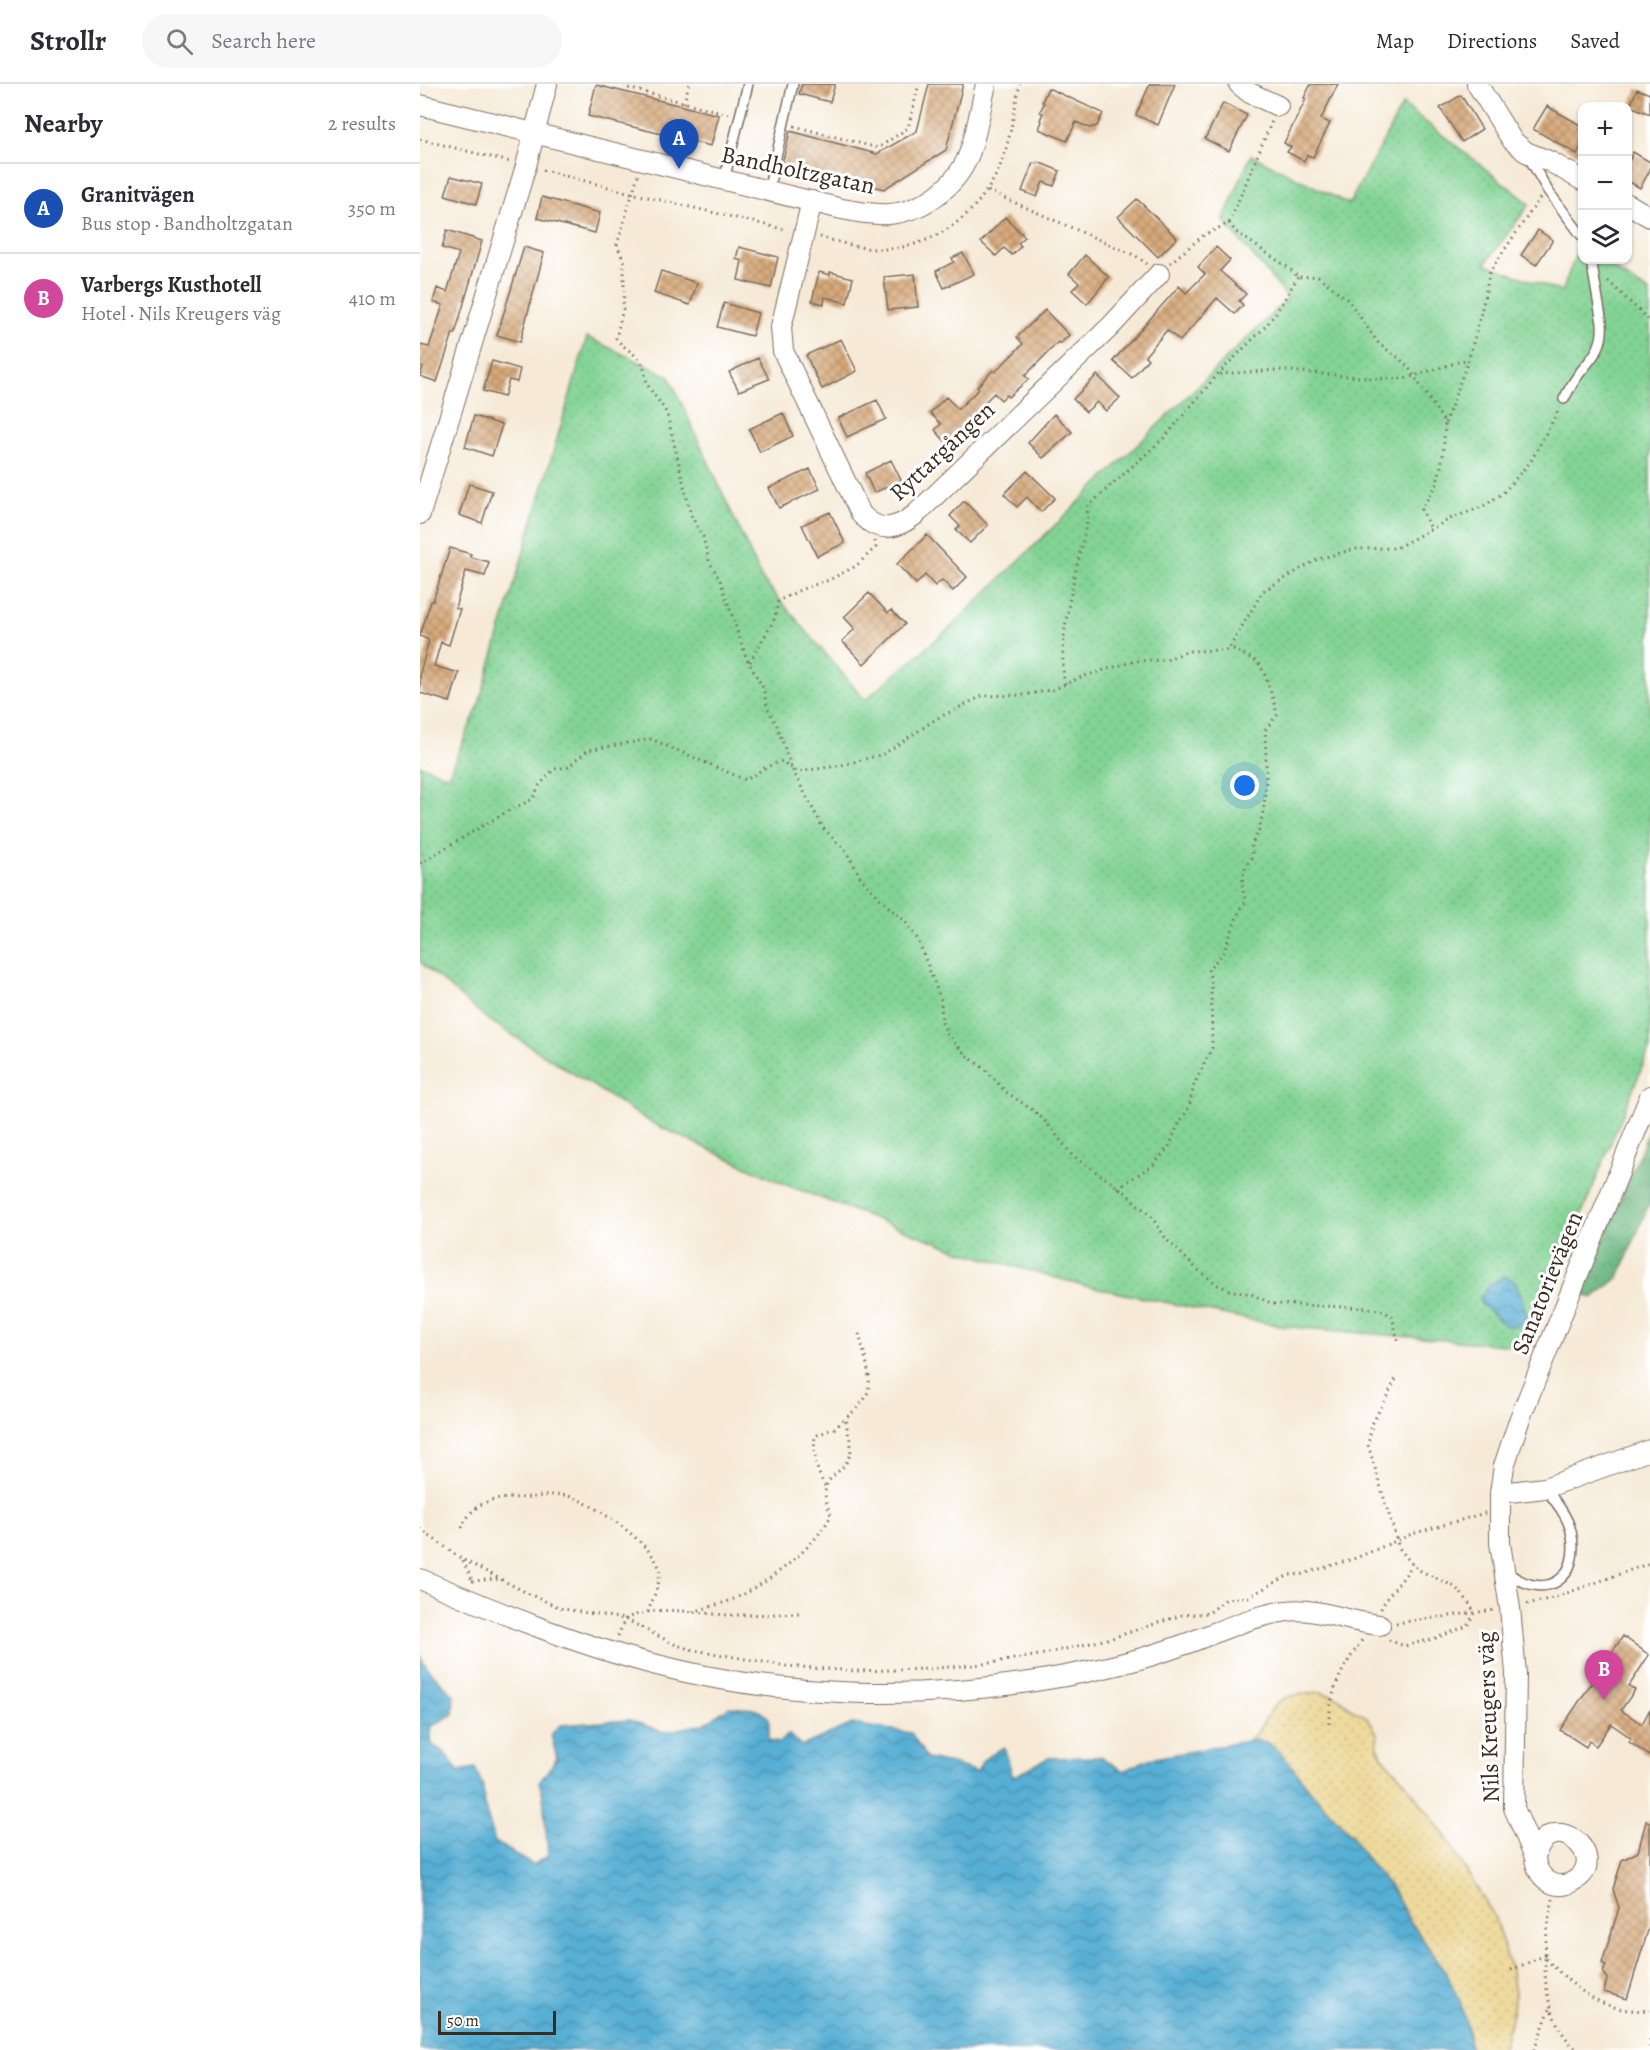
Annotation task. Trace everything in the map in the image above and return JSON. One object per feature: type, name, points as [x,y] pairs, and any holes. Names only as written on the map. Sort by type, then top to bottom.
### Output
[{"type":"street","points":[[420,514],[526,166],[547,84]]},
{"type":"street","name":"Bandholtzgatan","points":[[420,105],[851,211],[879,214],[905,211],[929,200],[954,178],[965,163],[971,149],[986,84]]},
{"type":"street","points":[[1239,84],[1250,93],[1278,106]]},
{"type":"street","points":[[1477,84],[1512,140],[1526,152],[1549,161],[1578,178]]},
{"type":"street","name":"Ryttargången","points":[[812,201],[780,327],[783,351],[861,514],[869,524],[873,525],[891,527],[904,523],[916,514],[1110,326],[1159,274]]},
{"type":"street","points":[[1632,206],[1650,217]]},
{"type":"street","name":"Sanatorievägen","points":[[1510,1608],[1500,1543],[1500,1501],[1504,1466],[1520,1418],[1650,1096]]},
{"type":"street","points":[[1500,1501],[1545,1488],[1650,1450]]},
{"type":"street","points":[[420,1579],[551,1630],[653,1664],[762,1685],[806,1690],[905,1693],[953,1690],[1059,1677],[1174,1648],[1288,1611],[1307,1611],[1376,1625]]},
{"type":"street","name":"Nils Kreugers väg","points":[[1510,1608],[1516,1674],[1514,1808],[1535,1857],[1536,1866],[1547,1882],[1556,1885]]},
{"type":"street","points":[[1535,1857],[1542,1842],[1556,1834],[1577,1840],[1584,1849],[1585,1868],[1581,1876],[1568,1884],[1556,1885]]},
{"type":"lane","points":[[724,180],[748,84]]},
{"type":"lane","points":[[768,191],[793,84]]},
{"type":"lane","points":[[1526,152],[1548,191],[1578,231]]},
{"type":"lane","points":[[1564,399],[1572,384],[1600,347],[1603,331],[1592,264]]},
{"type":"lane","points":[[1505,1570],[1526,1584],[1541,1586],[1565,1575],[1572,1565],[1574,1556],[1570,1528],[1564,1514],[1545,1488]]},
{"type":"path","points":[[624,84],[628,88],[739,117]]},
{"type":"path","points":[[684,103],[689,84]]},
{"type":"path","points":[[784,123],[878,148],[908,128],[919,84]]},
{"type":"path","points":[[988,191],[1136,256],[1159,274],[1204,235],[1229,222],[1278,106]]},
{"type":"path","points":[[420,139],[804,234]]},
{"type":"path","points":[[641,159],[617,245],[624,262],[624,292],[623,309],[616,338],[644,366],[645,380],[667,414],[691,514],[703,537],[709,561],[720,580],[750,662],[763,688],[767,707],[777,726],[792,769],[823,828],[846,851],[861,878],[905,921],[918,940],[941,1000],[942,1022],[947,1034],[1006,1092],[1027,1105],[1046,1122],[1072,1155],[1118,1188],[1150,1216],[1167,1240],[1218,1285],[1229,1290],[1251,1294],[1273,1304],[1349,1307],[1383,1311],[1392,1316],[1399,1345]]},
{"type":"path","points":[[1431,529],[1421,509],[1437,484],[1443,456],[1445,423],[1469,358],[1490,272],[1540,198],[1548,191]]},
{"type":"path","points":[[1229,222],[1236,232],[1298,277],[1318,276],[1348,300],[1379,344],[1399,358],[1414,376],[1445,423]]},
{"type":"path","points":[[1593,264],[1650,321]]},
{"type":"path","points":[[1065,684],[1061,667],[1070,599],[1088,517],[1088,507],[1165,437],[1218,374],[1264,328],[1298,277]]},
{"type":"path","points":[[1218,374],[1278,370],[1371,378],[1404,378],[1469,358]]},
{"type":"path","points":[[420,863],[506,812],[533,799],[538,786],[554,769],[568,767],[588,750],[651,739],[746,780],[782,760],[797,772],[842,765],[884,754],[936,719],[982,696],[1025,695],[1055,689],[1081,677],[1134,661],[1166,660],[1188,651],[1228,650],[1263,591],[1318,559],[1354,549],[1396,548],[1452,518],[1482,507],[1503,493],[1532,461],[1564,399]]},
{"type":"path","points":[[750,662],[775,618],[778,601],[856,566],[876,547],[873,525]]},
{"type":"path","points":[[1118,1188],[1162,1156],[1189,1107],[1194,1085],[1212,1048],[1211,980],[1208,969],[1223,954],[1240,909],[1246,902],[1242,892],[1242,878],[1245,865],[1253,856],[1250,849],[1253,837],[1258,831],[1264,805],[1267,757],[1265,730],[1277,715],[1263,669],[1257,661],[1230,647]]},
{"type":"path","points":[[693,1611],[730,1600],[758,1587],[805,1551],[826,1527],[831,1515],[825,1502],[825,1486],[817,1474],[815,1436],[835,1428],[859,1407],[869,1390],[859,1334]]},
{"type":"path","points":[[1376,1625],[1387,1639],[1404,1646],[1436,1638],[1467,1626],[1475,1613],[1455,1587],[1431,1577],[1412,1564],[1399,1548],[1396,1540],[1368,1445],[1372,1424],[1397,1377]]},
{"type":"path","points":[[825,1486],[834,1473],[846,1465],[851,1447],[846,1427],[847,1417]]},
{"type":"path","points":[[462,1528],[467,1515],[481,1505],[498,1498],[562,1494],[579,1499],[629,1531],[655,1557],[660,1571],[648,1612]]},
{"type":"path","points":[[420,1529],[462,1559],[529,1594],[563,1608],[625,1619],[674,1644],[689,1649],[786,1666],[874,1671],[983,1664],[1040,1655],[1103,1641],[1182,1615],[1209,1613],[1226,1599],[1248,1597],[1289,1575],[1303,1574],[1356,1558],[1396,1540],[1500,1501]]},
{"type":"path","points":[[625,1619],[658,1610],[729,1615],[799,1613]]},
{"type":"path","points":[[613,1652],[625,1619]]},
{"type":"path","points":[[1556,1885],[1545,1934],[1551,2008],[1564,2036],[1577,2050]]},
{"type":"path","points":[[1511,1970],[1546,1957]]},
{"type":"path","points":[[1546,1957],[1572,1985],[1597,2002],[1630,2010],[1650,2010]]},
{"type":"path","points":[[1534,2050],[1551,2008]]},
{"type":"path","points":[[1650,2040],[1650,2049]]},
{"type":"green space","points":[[1403,104],[1530,204],[1485,264],[1562,292],[1578,248],[1578,264],[1606,264],[1650,293],[1650,1048],[1527,1347],[1280,1326],[1086,1286],[962,1252],[784,1184],[650,1122],[487,1019],[420,962],[420,765],[448,776],[478,707],[587,337],[669,376],[762,579],[865,700],[952,626],[1288,298],[1223,220],[1251,155],[1349,204]]},
{"type":"green space","points":[[1650,1128],[1650,1201],[1619,1277],[1593,1298],[1581,1295]]},
{"type":"sand","points":[[1321,1692],[1341,1699],[1352,1709],[1364,1715],[1372,1724],[1382,1756],[1405,1782],[1445,1836],[1494,1916],[1510,1967],[1515,1993],[1502,2050],[1470,2050],[1468,2029],[1446,1973],[1408,1918],[1394,1892],[1367,1860],[1351,1835],[1310,1790],[1282,1754],[1268,1743],[1255,1739],[1247,1741],[1257,1732],[1280,1701],[1297,1695]]},
{"type":"water","points":[[1504,1276],[1515,1281],[1525,1308],[1527,1317],[1517,1327],[1505,1325],[1481,1304],[1480,1297],[1491,1284]]},
{"type":"water","points":[[420,1656],[428,1669],[454,1695],[453,1714],[430,1727],[432,1745],[444,1752],[458,1771],[475,1768],[483,1786],[484,1804],[495,1842],[533,1865],[548,1856],[543,1795],[539,1783],[557,1758],[551,1735],[560,1725],[629,1720],[664,1732],[704,1724],[729,1707],[757,1709],[769,1718],[769,1740],[780,1742],[788,1734],[802,1746],[852,1724],[911,1733],[927,1759],[977,1772],[983,1760],[1004,1747],[1013,1777],[1048,1758],[1101,1757],[1123,1771],[1149,1759],[1255,1739],[1268,1743],[1282,1754],[1310,1790],[1351,1835],[1367,1860],[1394,1892],[1408,1918],[1446,1973],[1460,2001],[1468,2029],[1470,2050],[420,2050]]},
{"type":"building","points":[[802,84],[835,84],[830,102],[799,94]]},
{"type":"building","points":[[929,84],[963,84],[946,150],[884,189],[782,164],[790,131],[877,154],[917,131]]},
{"type":"building","points":[[1150,84],[1175,84],[1158,125],[1136,115]]},
{"type":"building","points":[[1311,84],[1338,84],[1321,119],[1330,123],[1313,157],[1307,155],[1304,161],[1287,152],[1291,147],[1284,143]]},
{"type":"building","points":[[596,85],[719,115],[711,146],[588,116]]},
{"type":"building","points":[[1048,88],[1103,113],[1097,126],[1090,128],[1076,122],[1067,141],[1039,129],[1043,113],[1040,112],[1044,103],[1042,102]]},
{"type":"building","points":[[1637,89],[1650,94],[1650,114],[1632,107]]},
{"type":"building","points":[[1461,95],[1482,129],[1462,142],[1440,108]]},
{"type":"building","points":[[1223,103],[1247,115],[1229,151],[1205,139]]},
{"type":"building","points":[[1547,106],[1578,124],[1578,152],[1577,154],[1533,129]]},
{"type":"building","points":[[1633,152],[1650,162],[1650,170],[1640,188],[1632,183]]},
{"type":"building","points":[[1038,162],[1060,171],[1054,186],[1043,182],[1037,197],[1022,191],[1033,163]]},
{"type":"building","points":[[451,176],[482,184],[476,204],[445,195]]},
{"type":"building","points":[[542,197],[600,213],[595,233],[537,218]]},
{"type":"building","points":[[1137,199],[1177,238],[1158,257],[1118,217]]},
{"type":"building","points":[[1005,217],[1025,237],[1018,243],[1021,246],[1012,255],[1004,248],[996,256],[981,242]]},
{"type":"building","points":[[447,230],[482,241],[455,334],[453,333],[437,382],[420,376],[423,367],[420,366],[420,345],[429,347],[443,305],[433,302],[437,288],[447,292],[459,253],[442,248]]},
{"type":"building","points":[[1538,230],[1553,240],[1536,265],[1521,255]]},
{"type":"building","points":[[524,247],[544,253],[520,342],[497,335]]},
{"type":"building","points":[[739,247],[778,257],[771,288],[738,280],[742,261],[736,259]]},
{"type":"building","points":[[1216,247],[1230,260],[1220,271],[1246,294],[1239,301],[1243,305],[1235,314],[1217,298],[1180,341],[1167,330],[1145,356],[1148,359],[1132,378],[1113,361],[1179,286],[1186,293],[1205,274],[1198,267]]},
{"type":"building","points":[[963,253],[974,274],[944,288],[936,271],[954,262],[952,258]]},
{"type":"building","points":[[1085,255],[1109,277],[1087,304],[1072,290],[1079,283],[1069,274]]},
{"type":"building","points":[[661,271],[697,283],[690,305],[654,293]]},
{"type":"building","points":[[819,272],[830,275],[830,272],[853,278],[847,303],[825,297],[824,304],[812,301]]},
{"type":"building","points":[[915,274],[918,307],[888,310],[884,277]]},
{"type":"building","points":[[724,303],[758,313],[752,336],[717,327]]},
{"type":"building","points":[[1045,310],[1069,335],[1060,344],[1058,342],[1025,376],[1029,379],[1008,397],[1006,395],[1001,400],[994,393],[975,412],[981,419],[951,448],[935,430],[941,424],[930,413],[946,397],[958,409],[979,389],[977,387],[993,370],[995,372],[1023,344],[1017,337]]},
{"type":"building","points":[[841,339],[857,371],[822,389],[806,355]]},
{"type":"building","points":[[758,358],[769,379],[739,391],[729,372]]},
{"type":"building","points":[[492,361],[520,369],[517,382],[509,380],[504,397],[483,391]]},
{"type":"building","points":[[1097,375],[1120,398],[1106,411],[1097,402],[1086,412],[1073,399]]},
{"type":"building","points":[[877,400],[886,419],[847,437],[838,418]]},
{"type":"building","points":[[783,413],[793,436],[760,452],[749,429]]},
{"type":"building","points":[[1054,414],[1072,432],[1043,458],[1028,443]]},
{"type":"building","points":[[474,416],[502,425],[492,456],[465,447]]},
{"type":"building","points":[[891,460],[901,480],[874,493],[865,473]]},
{"type":"building","points":[[810,469],[820,489],[779,508],[769,488]]},
{"type":"building","points":[[1027,471],[1055,498],[1041,512],[1027,497],[1017,507],[1004,494]]},
{"type":"building","points":[[469,484],[492,491],[482,523],[459,515]]},
{"type":"building","points":[[964,501],[988,525],[970,543],[956,530],[960,526],[950,516]]},
{"type":"building","points":[[830,512],[845,543],[817,556],[802,525]]},
{"type":"building","points":[[927,535],[967,577],[953,591],[942,580],[935,586],[925,575],[916,584],[897,564]]},
{"type":"building","points":[[450,548],[489,562],[485,576],[466,571],[455,608],[460,609],[449,645],[441,642],[434,666],[459,673],[450,702],[420,693],[420,673],[429,640],[420,636]]},
{"type":"building","points":[[869,593],[888,613],[891,610],[905,624],[864,664],[842,641],[855,629],[844,617]]},
{"type":"building","points":[[1623,1636],[1649,1655],[1629,1686],[1635,1690],[1621,1710],[1642,1724],[1650,1709],[1650,1756],[1629,1742],[1631,1738],[1611,1724],[1596,1746],[1589,1741],[1586,1747],[1560,1730]]},
{"type":"building","points":[[1646,1821],[1650,1822],[1650,1924],[1627,1999],[1604,1992],[1607,1979],[1603,1973],[1606,1965],[1602,1963],[1619,1908],[1613,1889],[1622,1860],[1638,1852]]},
{"type":"place","name":"Granitvägen","points":[[679,169]]},
{"type":"place","name":"Varbergs Kusthotell","points":[[1604,1700]]}]
